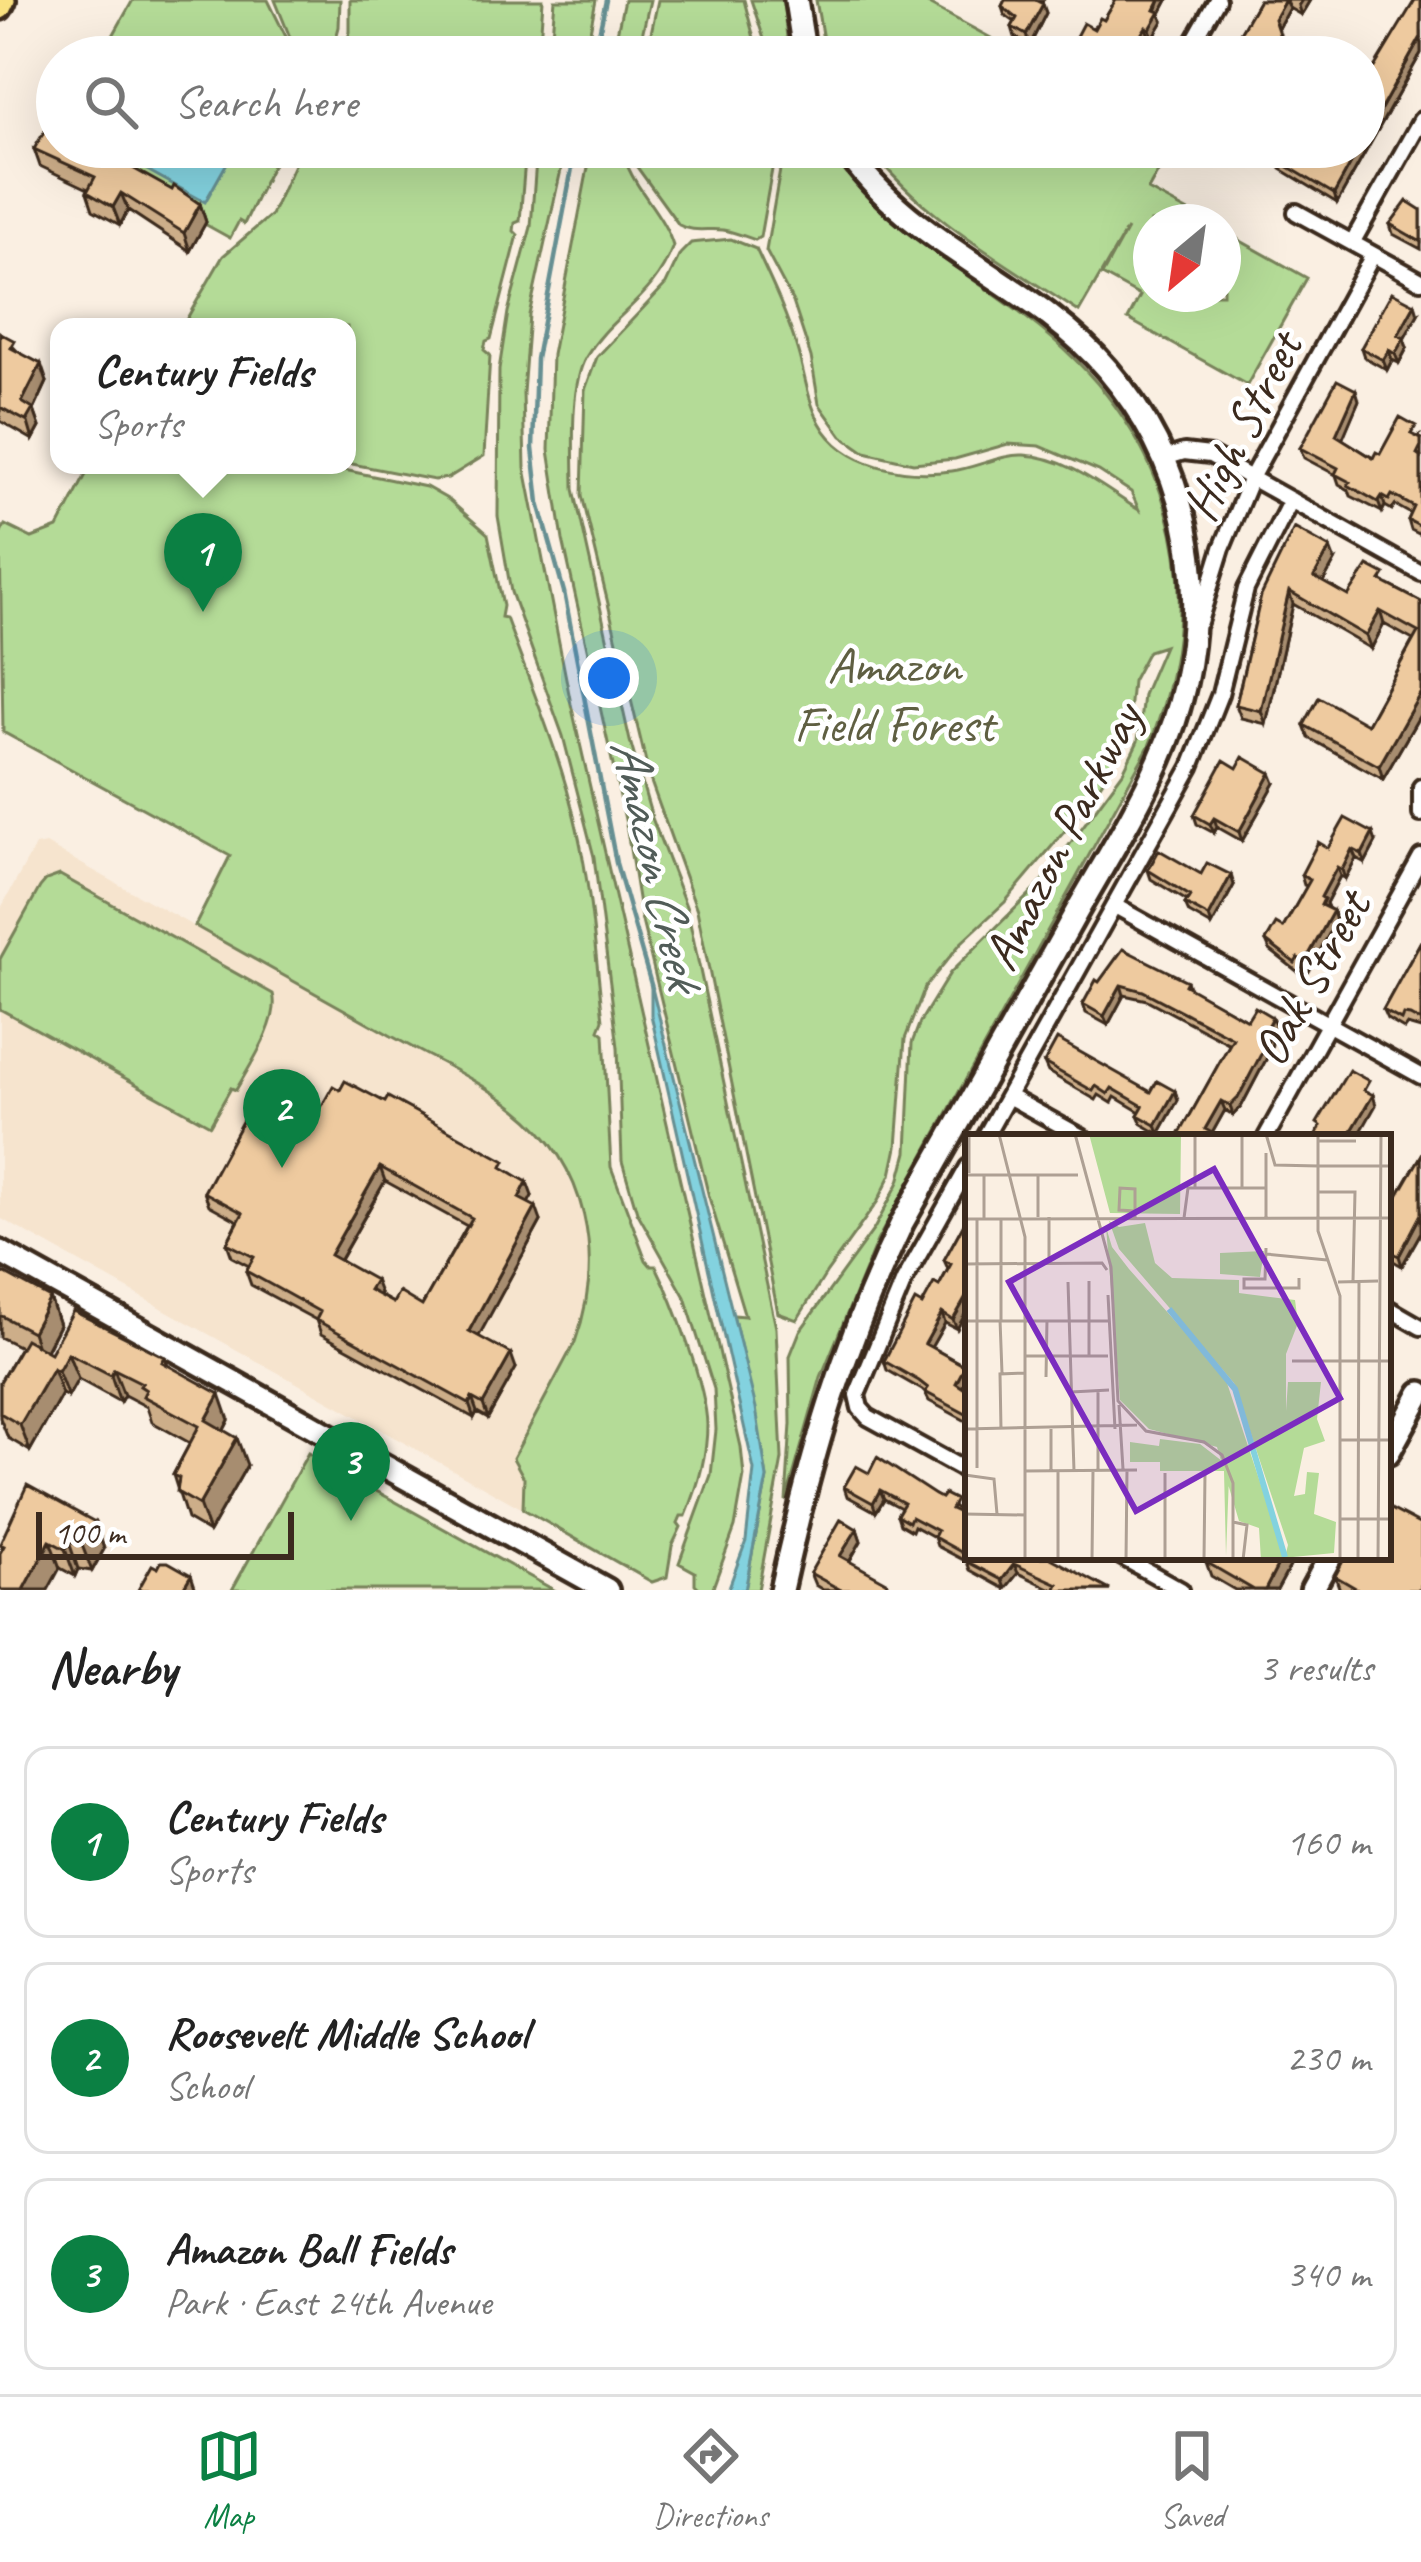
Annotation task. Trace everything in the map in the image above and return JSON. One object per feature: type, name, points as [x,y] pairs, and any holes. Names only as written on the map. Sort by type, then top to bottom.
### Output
[{"type":"main road","points":[[0,8],[4,0]]},
{"type":"main road","points":[[796,0],[802,36]]},
{"type":"main road","name":"Amazon Parkway","points":[[781,1590],[816,1439],[868,1294],[902,1223],[1158,764],[1188,677],[1194,638],[1194,566],[1188,529],[1164,458],[1130,397],[1088,350],[1036,306],[932,235],[888,198],[862,168]]},
{"type":"main road","points":[[0,1252],[607,1590]]},
{"type":"main road","points":[[1391,1448],[1421,1393]]},
{"type":"main road","points":[[1312,1590],[1328,1560]]},
{"type":"street","points":[[1197,36],[1217,0]]},
{"type":"street","points":[[1352,243],[1421,120]]},
{"type":"street","points":[[1296,212],[1421,281]]},
{"type":"street","name":"High Street","points":[[1194,638],[1222,548],[1251,478],[1373,255]]},
{"type":"street","points":[[1164,458],[1198,452],[1421,573]]},
{"type":"street","name":"High Street","points":[[987,1134],[1208,728],[1246,589],[1292,500]]},
{"type":"street","points":[[1421,788],[1421,814]]},
{"type":"street","name":"Oak Street","points":[[1268,1134],[1421,857]]},
{"type":"street","points":[[1114,905],[1421,1076]]},
{"type":"street","points":[[1009,1096],[1077,1134]]},
{"type":"street","points":[[965,1173],[883,1325],[858,1389],[860,1408],[872,1420],[965,1470]]},
{"type":"street","points":[[1391,1310],[1421,1327]]},
{"type":"street","points":[[1127,1560],[1181,1590]]},
{"type":"shaded area","points":[[46,844],[495,1094],[519,1110],[557,1153],[584,1210],[591,1265],[582,1322],[520,1468],[523,1509],[0,1218],[0,910],[35,846]]},
{"type":"green space","points":[[133,0],[268,0],[286,36],[113,36]]},
{"type":"green space","points":[[275,0],[340,0],[337,36],[290,36]]},
{"type":"green space","points":[[350,0],[543,0],[540,36],[349,36]]},
{"type":"green space","points":[[555,0],[596,0],[589,36],[552,36]]},
{"type":"green space","points":[[624,0],[650,0],[642,36],[616,36]]},
{"type":"green space","points":[[658,0],[744,0],[753,36],[650,36]]},
{"type":"green space","points":[[751,0],[783,0],[787,36],[763,36]]},
{"type":"green space","points":[[816,0],[921,0],[987,36],[822,36]]},
{"type":"green space","points":[[103,168],[271,168],[244,224],[239,221],[230,238]]},
{"type":"green space","points":[[292,168],[524,168],[520,221],[514,231],[518,235],[484,350],[490,355],[484,456],[448,478],[434,480],[356,465],[356,318],[187,318],[223,256],[271,215]]},
{"type":"green space","points":[[535,168],[561,168],[529,315],[523,393],[525,468],[571,704],[741,1447],[744,1476],[735,1527],[712,1590],[701,1590],[695,1584],[695,1572],[679,1563],[711,1475],[714,1389],[685,1297],[637,1212],[622,1161],[618,1047],[594,857],[563,736],[511,592],[498,516],[499,370],[508,312],[531,227]]},
{"type":"green space","points":[[588,168],[628,168],[673,246],[655,280],[586,357],[577,385],[574,489],[630,741],[652,818],[687,909],[776,1328],[782,1459],[758,1590],[745,1590],[767,1478],[733,1315],[745,1316],[709,1197],[641,917],[626,824],[563,540],[549,450],[552,355]]},
{"type":"green space","points":[[638,168],[772,168],[760,237],[755,240],[679,225]]},
{"type":"green space","name":"Amazon Field Forest","points":[[780,168],[844,168],[895,222],[1027,318],[1076,360],[1115,407],[1146,457],[1166,510],[1177,566],[1178,625],[1169,685],[1149,746],[877,1241],[821,1377],[786,1501],[790,1356],[800,1331],[874,1229],[899,1182],[907,1152],[912,1043],[920,1022],[950,973],[1042,882],[1123,772],[1138,741],[1143,695],[1164,646],[1148,651],[1132,681],[1126,745],[1085,807],[925,987],[905,1039],[891,1175],[797,1320],[778,1313],[697,910],[650,779],[582,495],[585,390],[597,357],[666,284],[680,254],[691,243],[731,239],[756,249],[789,326],[816,415],[845,450],[878,466],[915,472],[952,471],[1015,455],[1040,457],[1086,476],[1139,510],[1131,492],[1099,471],[1040,446],[1008,444],[955,459],[913,463],[865,452],[842,436],[819,404],[811,357],[793,302],[766,251]]},
{"type":"green space","points":[[887,168],[1160,168],[1148,190],[1174,204],[1133,204],[1133,292],[1102,275],[1127,229],[1079,312],[994,257],[914,196]]},
{"type":"green space","points":[[1241,241],[1307,278],[1247,385],[1128,319],[1133,309],[1241,312]]},
{"type":"green space","points":[[356,472],[426,487],[488,534],[503,606],[501,617],[506,618],[554,748],[582,852],[603,1020],[599,1030],[604,1034],[611,1167],[646,1260],[656,1266],[680,1322],[705,1408],[707,1437],[701,1471],[686,1516],[678,1523],[681,1527],[667,1577],[652,1582],[523,1509],[524,1478],[513,1458],[575,1342],[589,1278],[584,1215],[560,1157],[516,1109],[470,1078],[195,926],[230,856],[3,732],[0,535],[5,525],[32,538],[58,528],[86,474]]},
{"type":"green space","points":[[60,875],[273,994],[272,1017],[262,1043],[210,1125],[0,1009],[0,959],[40,887]]},
{"type":"green space","points":[[308,1453],[554,1590],[232,1590]]},
{"type":"water","points":[[148,168],[224,168],[205,202]]},
{"type":"water","points":[[651,984],[756,1408],[767,1478],[745,1590],[728,1590],[746,1541],[754,1470],[651,1015]]},
{"type":"building","points":[[1005,0],[1043,4],[1026,35],[1012,27],[1017,18],[1002,6]]},
{"type":"building","points":[[1116,0],[1160,0],[1155,10],[1160,12],[1140,36],[1076,36],[1083,23],[1094,29],[1100,18],[1104,20]]},
{"type":"building","points":[[1259,0],[1285,0],[1274,19],[1280,36],[1238,36]]},
{"type":"building","points":[[1415,0],[1421,0],[1421,37],[1385,101],[1385,50]]},
{"type":"building","points":[[75,168],[133,168],[172,190],[174,186],[200,204],[184,233],[121,193],[113,207],[87,192],[95,177]]},
{"type":"building","points":[[1290,168],[1348,168],[1334,194]]},
{"type":"building","points":[[1407,201],[1421,210],[1421,242],[1390,224]]},
{"type":"building","points":[[1392,292],[1415,304],[1398,335],[1404,338],[1395,354],[1389,350],[1383,360],[1361,348]]},
{"type":"building","points":[[0,333],[15,341],[11,348],[41,364],[22,402],[33,409],[26,421],[0,407]]},
{"type":"building","points":[[1337,380],[1356,390],[1336,435],[1373,458],[1376,452],[1380,454],[1400,417],[1416,426],[1411,434],[1421,439],[1417,454],[1421,457],[1421,527],[1408,520],[1414,507],[1392,495],[1378,502],[1335,474],[1338,468],[1300,448]]},
{"type":"building","points":[[1294,528],[1330,548],[1314,577],[1348,596],[1368,566],[1385,575],[1381,581],[1421,602],[1421,692],[1379,766],[1304,725],[1319,697],[1367,724],[1418,632],[1380,611],[1366,636],[1289,591],[1261,711],[1236,705],[1261,596]]},
{"type":"building","points":[[1243,757],[1271,773],[1239,832],[1214,818],[1210,824],[1194,815],[1224,760],[1237,768]]},
{"type":"building","points":[[1345,818],[1373,833],[1362,854],[1352,849],[1342,870],[1337,867],[1321,897],[1321,905],[1333,911],[1305,962],[1298,958],[1295,963],[1266,941],[1276,924],[1283,928],[1310,880],[1301,875],[1318,842],[1328,848]]},
{"type":"building","points":[[1159,850],[1201,874],[1207,863],[1231,875],[1209,917],[1185,904],[1190,896],[1148,870]]},
{"type":"building","points":[[1421,941],[1421,1022],[1403,1015],[1401,1020],[1383,1010]]},
{"type":"building","points":[[1123,949],[1187,981],[1185,985],[1247,1020],[1255,1007],[1272,1017],[1265,1030],[1268,1041],[1238,1098],[1230,1106],[1221,1101],[1205,1129],[1214,1134],[1180,1134],[1233,1038],[1143,991],[1121,985],[1104,1016],[1083,1004],[1096,980]]},
{"type":"building","points":[[1057,1039],[1151,1092],[1157,1081],[1175,1091],[1156,1125],[1138,1115],[1143,1106],[1112,1088],[1108,1094],[1096,1086],[1093,1091],[1044,1063]]},
{"type":"building","points":[[1349,1070],[1369,1081],[1364,1090],[1373,1095],[1354,1134],[1317,1134],[1321,1126],[1317,1123]]},
{"type":"building","points":[[345,1081],[385,1102],[388,1097],[505,1161],[502,1167],[527,1182],[519,1198],[536,1207],[469,1331],[511,1354],[483,1404],[472,1398],[469,1404],[316,1320],[320,1312],[246,1271],[254,1257],[227,1243],[243,1213],[204,1192],[259,1090],[314,1120],[333,1086],[340,1090]],"holes":[[[380,1167],[472,1218],[422,1306],[399,1292],[393,1303],[369,1290],[375,1280],[330,1255]]]},
{"type":"building","points":[[1421,1156],[1421,1214],[1399,1256],[1391,1252],[1391,1208]]},
{"type":"building","points":[[965,1222],[965,1299],[953,1320],[942,1313],[925,1344],[965,1366],[956,1383],[965,1389],[965,1413],[925,1392],[928,1388],[919,1381],[884,1361],[915,1301],[922,1305],[934,1283],[939,1286],[951,1264],[944,1260]]},
{"type":"building","points":[[0,1271],[50,1298],[32,1332],[0,1315]]},
{"type":"building","points":[[73,1311],[165,1357],[162,1362],[220,1394],[206,1420],[237,1438],[199,1505],[177,1492],[179,1478],[173,1475],[199,1426],[143,1396],[142,1383],[114,1369],[111,1375],[68,1353],[58,1371],[53,1368],[20,1425],[0,1413],[0,1382],[25,1339],[50,1353]]},
{"type":"building","points":[[877,1457],[935,1495],[956,1500],[951,1509],[965,1516],[965,1554],[934,1537],[937,1531],[897,1515],[904,1503],[880,1490],[873,1503],[844,1487],[856,1466],[869,1473]]},
{"type":"building","points":[[27,1485],[95,1522],[82,1545],[69,1542],[65,1549],[50,1541],[24,1590],[0,1590],[4,1546],[0,1544]]},
{"type":"building","points":[[1391,1509],[1421,1525],[1421,1590],[1359,1590],[1335,1576],[1343,1560],[1391,1560]]},
{"type":"building","points":[[841,1519],[857,1529],[840,1556],[887,1582],[883,1590],[841,1590],[810,1573]]},
{"type":"building","points":[[1055,1560],[1110,1590],[1055,1590],[1058,1584],[1014,1564],[1002,1580],[966,1561]]},
{"type":"building","points":[[1280,1560],[1265,1590],[1254,1590],[1206,1562]]},
{"type":"building","points":[[161,1562],[191,1575],[182,1590],[138,1590],[152,1565],[158,1568]]},
{"type":"waterway","name":"Amazon Creek","points":[[598,36],[606,0]]},
{"type":"waterway","name":"Amazon Creek","points":[[572,168],[536,359],[533,448],[539,503],[564,592],[616,863],[652,988]]},
{"type":"place","name":"Century Fields","points":[[203,612]]},
{"type":"place","name":"Roosevelt Middle School","points":[[282,1168]]},
{"type":"place","name":"Amazon Ball Fields","points":[[351,1521]]}]
